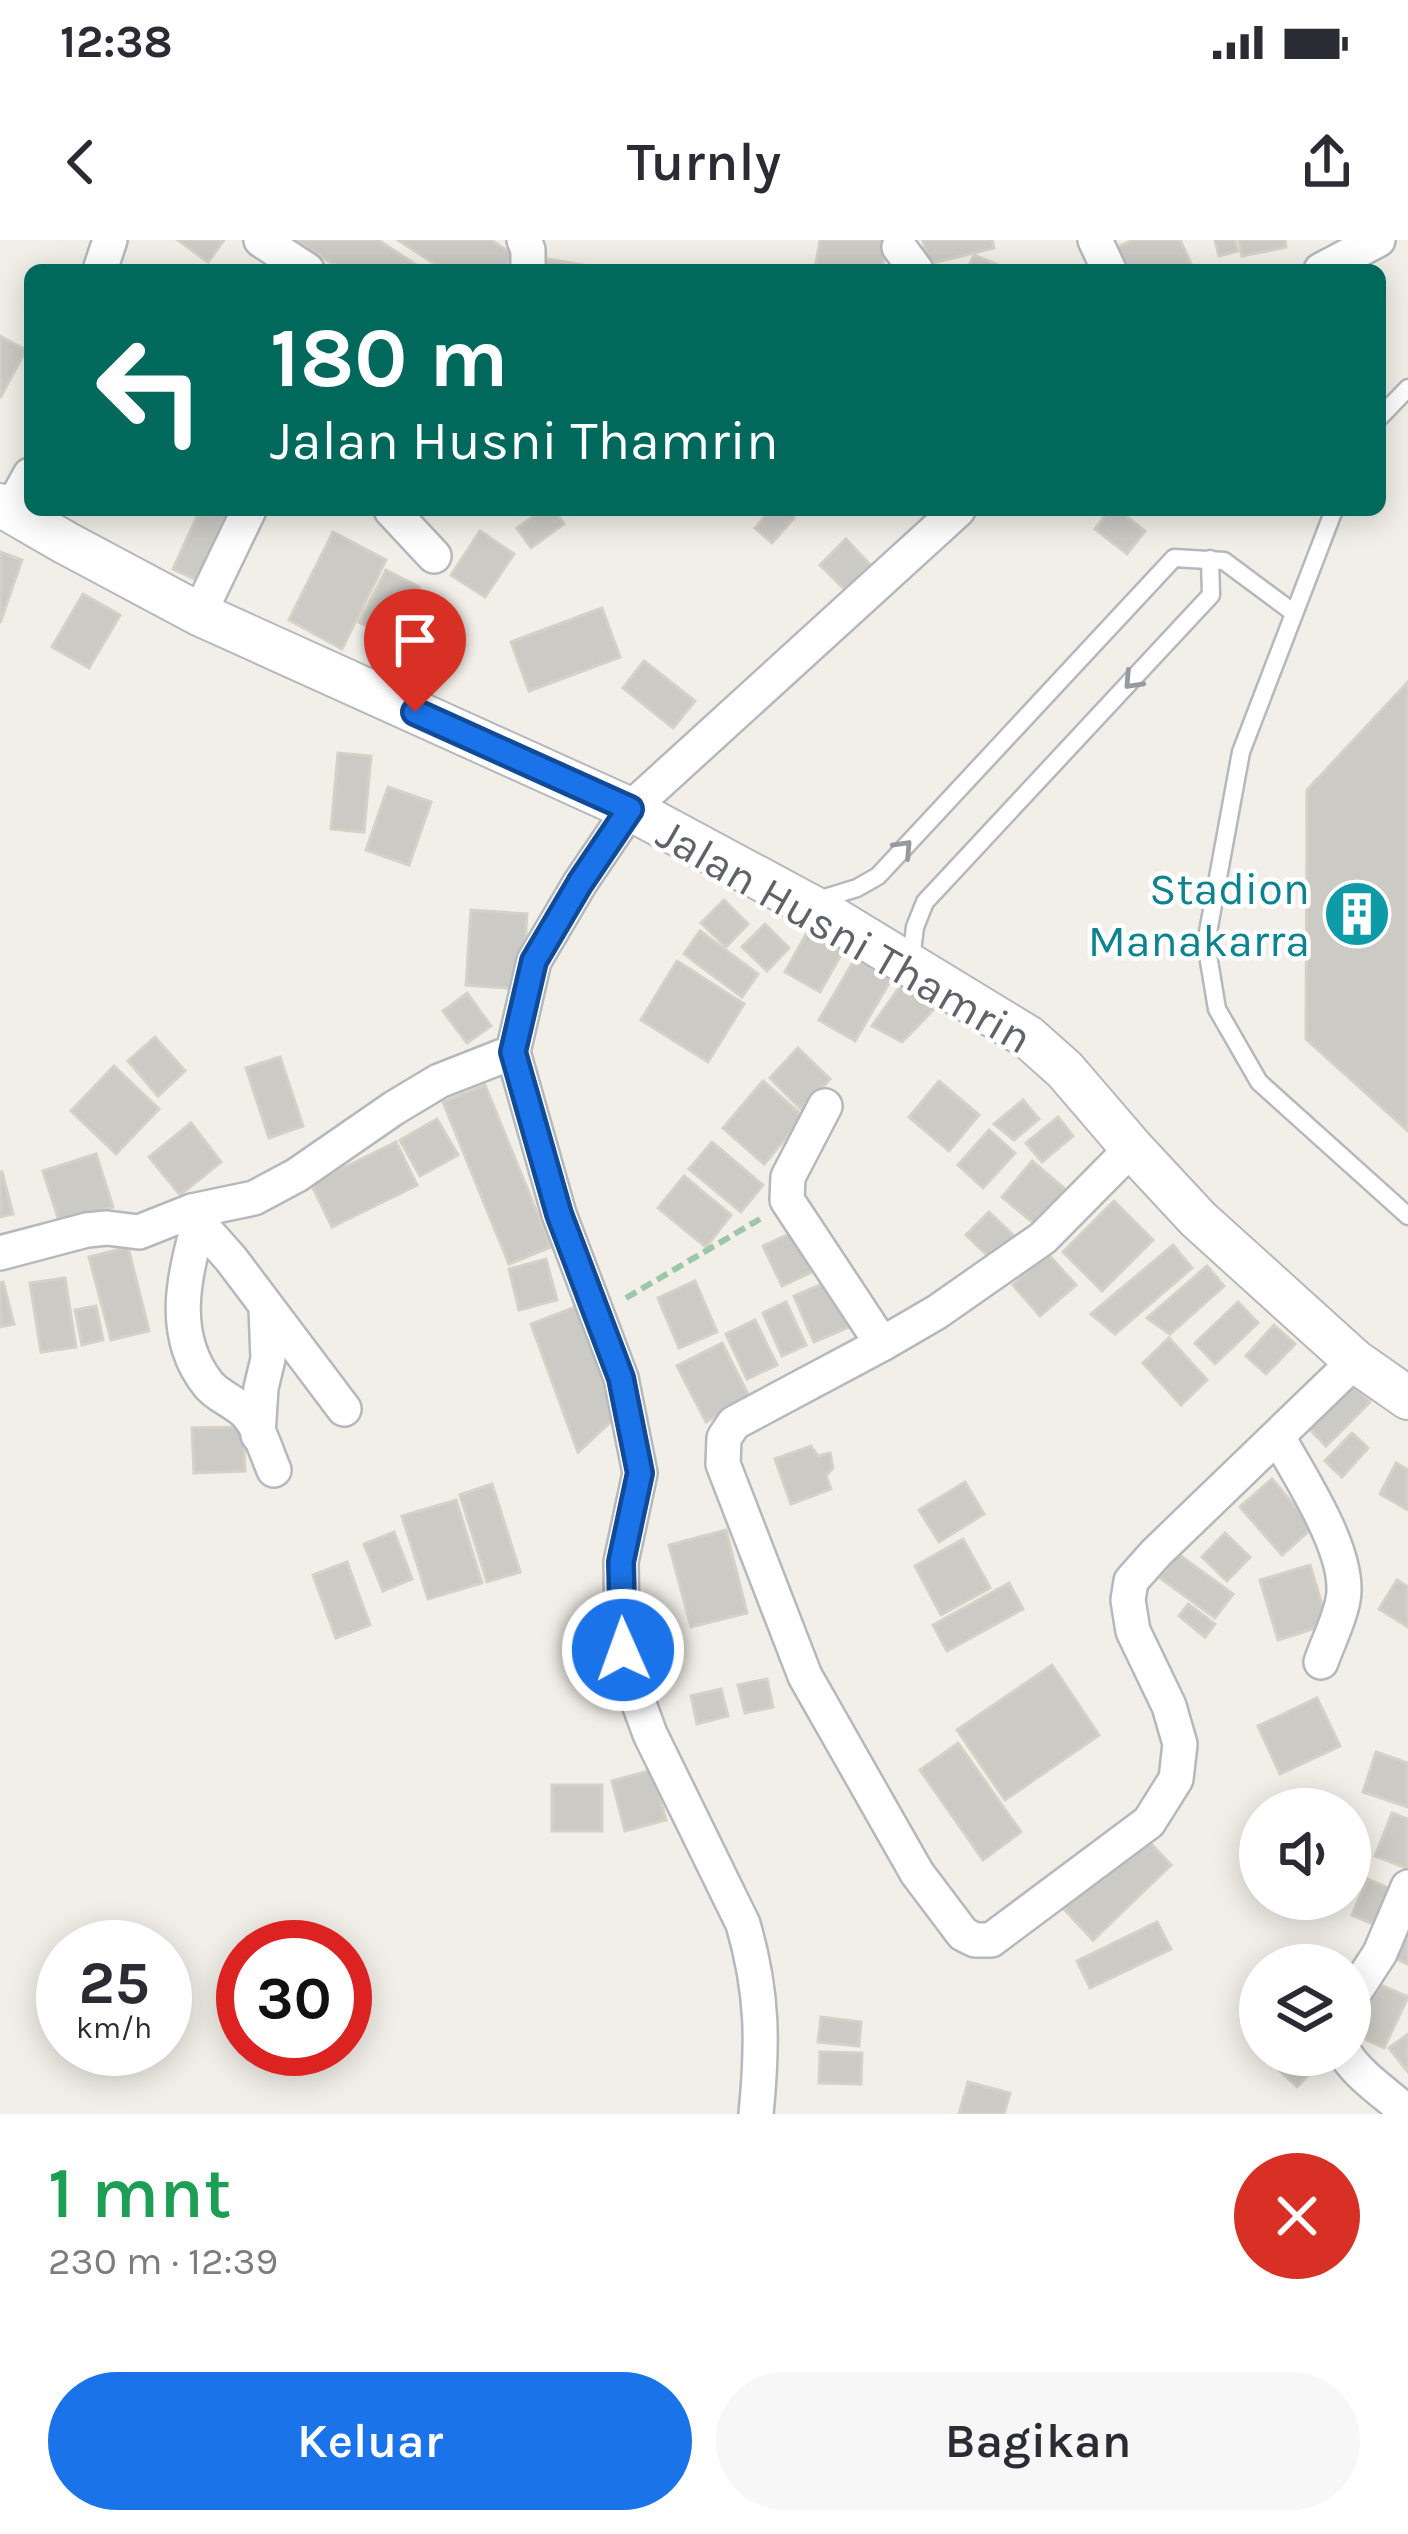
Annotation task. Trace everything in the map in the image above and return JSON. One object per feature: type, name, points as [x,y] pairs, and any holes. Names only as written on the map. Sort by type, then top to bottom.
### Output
[{"type":"street","points":[[261,240],[299,264]]},
{"type":"street","points":[[1333,264],[1378,240]]},
{"type":"street","name":"Jalan Husni Thamrin","points":[[43,516],[199,614],[630,809],[805,904],[1028,1037],[1065,1070],[1198,1219],[1355,1361],[1408,1398]]},
{"type":"street","points":[[199,614],[246,516]]},
{"type":"street","points":[[397,516],[434,556]]},
{"type":"street","points":[[756,2114],[762,2021],[752,1954],[743,1924],[650,1734],[627,1671],[621,1562],[640,1473],[621,1378],[559,1214],[513,1052],[534,961],[630,809],[951,516]]},
{"type":"street","points":[[0,1253],[87,1230],[139,1232],[254,1198],[439,1081],[513,1052]]},
{"type":"street","points":[[825,1106],[788,1177],[788,1200],[882,1344]]},
{"type":"street","points":[[1132,1148],[1043,1238],[937,1312],[734,1423],[724,1438],[723,1464],[805,1676],[917,1873],[963,1934],[992,1940],[1149,1822],[1176,1779],[1180,1744],[1169,1706],[1132,1631],[1131,1581],[1355,1361]]},
{"type":"street","points":[[195,1217],[344,1409]]},
{"type":"street","points":[[195,1217],[182,1330],[190,1356],[210,1387],[248,1414],[274,1470]]},
{"type":"street","points":[[258,1436],[268,1359],[266,1308]]},
{"type":"street","points":[[1278,1437],[1324,1520],[1340,1572],[1344,1597],[1321,1662]]},
{"type":"street","points":[[1371,1968],[1408,1887]]},
{"type":"street","points":[[1363,2076],[1408,2114]]},
{"type":"lane","points":[[1386,411],[1408,388]]},
{"type":"lane","points":[[1332,516],[1241,752],[1206,944],[1217,1009],[1259,1082],[1408,1216]]},
{"type":"lane","points":[[805,904],[857,888],[878,876],[1174,558],[1223,561],[1294,613]]},
{"type":"lane","points":[[910,966],[915,927],[926,902],[1211,595],[1210,560]]},
{"type":"path","points":[[596,1312],[788,1200]]},
{"type":"building","points":[[178,240],[224,240],[208,262]]},
{"type":"building","points":[[296,240],[378,240],[415,264],[333,264]]},
{"type":"building","points":[[398,240],[491,240],[514,255],[508,264],[435,264]]},
{"type":"building","points":[[820,240],[887,240],[883,264],[816,264]]},
{"type":"building","points":[[923,240],[992,240],[994,248],[929,264]]},
{"type":"building","points":[[1133,240],[1180,240],[1191,264],[1113,264],[1107,252]]},
{"type":"building","points":[[1215,240],[1235,240],[1238,251],[1219,256]]},
{"type":"building","points":[[1239,240],[1285,240],[1286,247],[1242,256]]},
{"type":"building","points":[[974,255],[996,264],[970,264]]},
{"type":"building","points":[[542,258],[577,264],[541,264]]},
{"type":"building","points":[[0,336],[24,349],[24,354],[0,398]]},
{"type":"building","points":[[197,516],[228,516],[199,581],[173,569]]},
{"type":"building","points":[[534,516],[558,516],[564,524],[531,548],[517,528]]},
{"type":"building","points":[[766,516],[794,518],[772,543],[755,528]]},
{"type":"building","points":[[1105,516],[1126,516],[1145,531],[1127,554],[1095,529]]},
{"type":"building","points":[[480,531],[514,554],[485,597],[451,575]]},
{"type":"building","points":[[333,532],[386,560],[342,649],[289,620]]},
{"type":"building","points":[[846,539],[877,572],[852,597],[820,565]]},
{"type":"building","points":[[0,552],[22,560],[0,623]]},
{"type":"building","points":[[386,570],[419,587],[392,639],[359,622]]},
{"type":"building","points":[[83,594],[120,615],[89,668],[52,647]]},
{"type":"building","points":[[602,608],[620,657],[529,691],[511,642]]},
{"type":"building","points":[[644,661],[695,701],[673,728],[623,688]]},
{"type":"building","name":"Stadion Manakarra","points":[[1408,682],[1408,1131],[1306,1039],[1307,790]]},
{"type":"building","points":[[338,753],[371,756],[364,832],[331,829]]},
{"type":"building","points":[[388,787],[431,802],[409,865],[366,850]]},
{"type":"building","points":[[724,900],[748,924],[726,947],[701,923]]},
{"type":"building","points":[[471,910],[527,914],[522,989],[466,985]]},
{"type":"building","points":[[765,924],[789,948],[767,971],[742,947]]},
{"type":"building","points":[[700,931],[758,974],[742,997],[684,954]]},
{"type":"building","points":[[808,931],[843,951],[820,992],[785,972]]},
{"type":"building","points":[[856,957],[892,978],[855,1041],[819,1020]]},
{"type":"building","points":[[677,961],[744,1004],[708,1062],[641,1020]]},
{"type":"building","points":[[906,978],[940,1003],[902,1042],[872,1026]]},
{"type":"building","points":[[467,993],[491,1026],[467,1043],[443,1011]]},
{"type":"building","points":[[155,1037],[185,1071],[158,1096],[128,1061]]},
{"type":"building","points":[[798,1048],[830,1079],[802,1110],[770,1078]]},
{"type":"building","points":[[280,1057],[303,1126],[269,1138],[246,1068]]},
{"type":"building","points":[[114,1066],[159,1109],[116,1154],[71,1111]]},
{"type":"building","points":[[763,1081],[804,1117],[764,1164],[723,1128]]},
{"type":"building","points":[[939,1081],[979,1115],[949,1151],[909,1117]]},
{"type":"building","points":[[485,1085],[551,1247],[509,1264],[443,1102]]},
{"type":"building","points":[[1023,1100],[1039,1119],[1014,1140],[994,1124]]},
{"type":"building","points":[[1058,1117],[1073,1136],[1042,1162],[1026,1143]]},
{"type":"building","points":[[437,1119],[458,1155],[420,1176],[400,1140]]},
{"type":"building","points":[[191,1123],[221,1162],[180,1195],[149,1157]]},
{"type":"building","points":[[989,1130],[1015,1153],[983,1188],[958,1165]]},
{"type":"building","points":[[396,1142],[417,1185],[332,1227],[311,1184]]},
{"type":"building","points":[[712,1142],[763,1185],[741,1212],[689,1169]]},
{"type":"building","points":[[96,1154],[113,1207],[60,1224],[43,1171]]},
{"type":"building","points":[[1032,1161],[1072,1195],[1042,1230],[1002,1197]]},
{"type":"building","points":[[0,1172],[13,1214],[0,1217]]},
{"type":"building","points":[[684,1176],[731,1215],[706,1247],[658,1208]]},
{"type":"building","points":[[1114,1201],[1153,1240],[1102,1291],[1063,1252]]},
{"type":"building","points":[[989,1212],[1014,1236],[991,1259],[966,1235]]},
{"type":"building","points":[[798,1230],[816,1270],[782,1286],[763,1246]]},
{"type":"building","points":[[1173,1245],[1192,1268],[1115,1334],[1091,1314]]},
{"type":"building","points":[[128,1247],[149,1331],[111,1340],[89,1257]]},
{"type":"building","points":[[1047,1253],[1076,1285],[1040,1316],[1013,1285]]},
{"type":"building","points":[[546,1259],[557,1300],[519,1310],[509,1269]]},
{"type":"building","points":[[1207,1266],[1224,1286],[1170,1334],[1147,1318]]},
{"type":"building","points":[[65,1278],[76,1347],[41,1352],[30,1283]]},
{"type":"building","points":[[695,1281],[717,1332],[679,1348],[658,1298]]},
{"type":"building","points":[[829,1281],[849,1327],[814,1342],[794,1296]]},
{"type":"building","points":[[0,1283],[14,1324],[0,1327]]},
{"type":"building","points":[[786,1302],[806,1345],[782,1356],[763,1313]]},
{"type":"building","points":[[1238,1302],[1258,1323],[1215,1364],[1195,1343]]},
{"type":"building","points":[[96,1306],[103,1340],[82,1345],[75,1310]]},
{"type":"building","points":[[578,1306],[618,1415],[578,1452],[531,1324]]},
{"type":"building","points":[[755,1320],[777,1365],[747,1379],[726,1334]]},
{"type":"building","points":[[1274,1325],[1295,1344],[1266,1374],[1246,1356]]},
{"type":"building","points":[[1169,1338],[1207,1380],[1181,1405],[1143,1363]]},
{"type":"building","points":[[722,1343],[750,1398],[706,1422],[677,1366]]},
{"type":"building","points":[[1348,1380],[1370,1402],[1326,1446],[1305,1424]]},
{"type":"building","points":[[243,1427],[245,1471],[194,1473],[192,1428]]},
{"type":"building","points":[[1352,1433],[1368,1448],[1342,1477],[1325,1461]]},
{"type":"building","points":[[811,1446],[818,1456],[830,1453],[833,1468],[826,1476],[831,1489],[791,1504],[775,1459]]},
{"type":"building","points":[[1396,1463],[1408,1470],[1408,1510],[1380,1494]]},
{"type":"building","points":[[1272,1479],[1313,1527],[1282,1555],[1240,1507]]},
{"type":"building","points":[[965,1482],[984,1514],[939,1542],[919,1510]]},
{"type":"building","points":[[492,1484],[520,1572],[487,1582],[460,1495]]},
{"type":"building","points":[[456,1500],[482,1583],[428,1599],[402,1516]]},
{"type":"building","points":[[726,1530],[747,1613],[691,1627],[669,1545]]},
{"type":"building","points":[[394,1532],[412,1579],[383,1591],[364,1544]]},
{"type":"building","points":[[1225,1533],[1250,1557],[1227,1581],[1202,1557]]},
{"type":"building","points":[[963,1539],[990,1588],[941,1615],[915,1566]]},
{"type":"building","points":[[1178,1554],[1233,1594],[1215,1618],[1160,1578]]},
{"type":"building","points":[[347,1562],[370,1625],[336,1638],[313,1575]]},
{"type":"building","points":[[1310,1565],[1328,1624],[1278,1640],[1260,1580]]},
{"type":"building","points":[[1397,1580],[1408,1587],[1408,1627],[1379,1609]]},
{"type":"building","points":[[1009,1583],[1023,1609],[947,1651],[933,1625]]},
{"type":"building","points":[[1188,1604],[1215,1624],[1205,1637],[1179,1616]]},
{"type":"building","points":[[1052,1665],[1099,1735],[1005,1800],[957,1730]]},
{"type":"building","points":[[767,1679],[773,1707],[745,1713],[738,1685]]},
{"type":"building","points":[[721,1689],[728,1716],[697,1724],[691,1696]]},
{"type":"building","points":[[1317,1698],[1340,1746],[1280,1774],[1258,1726]]},
{"type":"building","points":[[958,1743],[1021,1832],[983,1860],[920,1770]]},
{"type":"building","points":[[1376,1752],[1408,1763],[1408,1807],[1364,1788]]},
{"type":"building","points":[[652,1770],[666,1820],[625,1831],[612,1781]]},
{"type":"building","points":[[552,1785],[602,1785],[602,1831],[552,1831]]},
{"type":"building","points":[[1392,1813],[1408,1819],[1408,1869],[1375,1856]]},
{"type":"building","points":[[1142,1834],[1171,1865],[1093,1940],[1064,1909]]},
{"type":"building","points":[[1371,1880],[1400,1893],[1384,1929],[1363,1920],[1371,1920]]},
{"type":"building","points":[[1157,1922],[1171,1949],[1090,1988],[1077,1961]]},
{"type":"building","points":[[1408,1926],[1408,1964],[1396,1959]]},
{"type":"building","points":[[1371,1983],[1408,1997],[1384,2048],[1371,2042]]},
{"type":"building","points":[[821,2017],[861,2022],[859,2046],[818,2042]]},
{"type":"building","points":[[1408,2034],[1408,2072],[1389,2048]]},
{"type":"building","points":[[820,2052],[862,2053],[861,2084],[819,2083]]},
{"type":"building","points":[[1285,2076],[1307,2076],[1297,2087]]},
{"type":"building","points":[[968,2082],[1010,2093],[1004,2114],[959,2114]]},
{"type":"place","name":"Stadion Manakarra","points":[[1357,914]]},
{"type":"route","points":[[415,712],[630,809],[534,961],[513,1052],[559,1214],[621,1378],[640,1473],[621,1562],[623,1650]]}]
